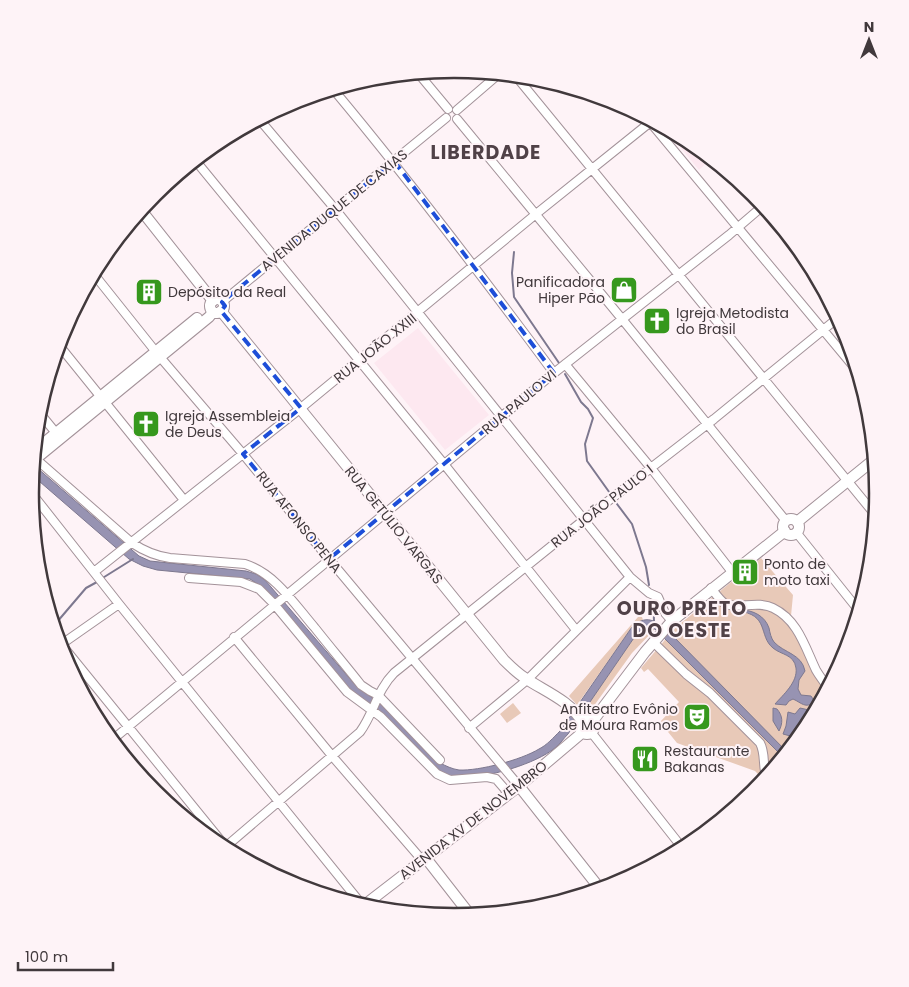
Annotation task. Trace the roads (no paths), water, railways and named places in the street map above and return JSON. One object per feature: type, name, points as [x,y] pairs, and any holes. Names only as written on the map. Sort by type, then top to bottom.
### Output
[{"type":"street","points":[[423,79],[448,109]]},
{"type":"street","points":[[456,110],[493,80]]},
{"type":"street","points":[[522,83],[869,508]]},
{"type":"street","points":[[338,95],[394,161],[554,373]]},
{"type":"street","points":[[448,109],[453,108],[456,110],[459,115],[457,119]]},
{"type":"street","points":[[448,109],[445,113],[446,118],[450,121],[457,119]]},
{"type":"street","name":"AVENIDA DUQUE DE CAXIAS","points":[[41,452],[157,355],[205,312],[216,307],[446,118]]},
{"type":"street","points":[[457,119],[622,318],[707,424],[791,534],[796,527],[869,464]]},
{"type":"street","name":"RUA JOÃO XXIII","points":[[98,577],[121,552],[418,313],[644,124]]},
{"type":"street","points":[[264,125],[335,209],[630,577],[649,593],[658,597],[665,613],[662,632],[686,674],[710,692],[760,742],[763,748],[764,770]]},
{"type":"street","points":[[658,131],[848,359]]},
{"type":"street","points":[[199,166],[444,464],[576,630]]},
{"type":"street","name":"RUA PAULO VI","points":[[117,735],[274,603],[554,373],[738,228],[758,210]]},
{"type":"street","name":"RUA GETÚLIO VARGAS","points":[[145,216],[216,307],[301,408],[384,514],[504,660],[515,672],[553,695],[584,723],[679,843]]},
{"type":"street","name":"RUA AFONSO PENA","points":[[98,280],[157,355],[243,454],[519,786]]},
{"type":"street","name":"RUA JOÃO PAULO I","points":[[232,844],[360,732],[390,677],[833,322]]},
{"type":"street","points":[[64,352],[184,500]]},
{"type":"street","points":[[565,364],[651,468],[732,572]]},
{"type":"street","name":"AVENIDA DUQUE DE CAXIAS","points":[[41,450],[56,433],[102,400]]},
{"type":"street","points":[[45,420],[56,433]]},
{"type":"street","points":[[40,462],[130,545],[159,556],[245,564],[267,576],[361,685],[370,691],[381,718],[437,774],[450,780],[487,777],[496,779],[509,794]]},
{"type":"street","points":[[39,503],[119,604],[360,898]]},
{"type":"street","name":"AVENIDA XV DE NOVEMBRO","points":[[373,901],[423,858],[519,786],[584,723],[662,632],[785,526]]},
{"type":"street","points":[[796,527],[855,605]]},
{"type":"street","points":[[469,728],[527,680],[630,577]]},
{"type":"street","points":[[189,578],[248,584],[259,589],[274,603],[347,692],[375,703],[440,760]]},
{"type":"street","points":[[711,588],[728,604],[761,604],[774,608],[788,618],[799,632],[817,672],[824,682]]},
{"type":"street","points":[[65,639],[119,604]]},
{"type":"street","points":[[234,638],[333,757],[423,858],[465,909]]},
{"type":"street","points":[[74,661],[211,830]]},
{"type":"street","points":[[519,786],[596,884]]},
{"type":"waterway","points":[[514,252],[512,273],[514,297],[559,363]]},
{"type":"waterway","points":[[565,374],[581,402],[593,418],[585,444],[587,461],[612,496]]},
{"type":"waterway","points":[[614,500],[632,524],[646,567],[649,585]]},
{"type":"waterway","points":[[101,579],[133,559]]},
{"type":"waterway","points":[[59,620],[86,588],[97,582]]},
{"type":"waterway","points":[[653,598],[654,621]]},
{"type":"place","name":"Panificadora Hiper Pão","points":[[624,290]]},
{"type":"place","name":"Depósito da Real","points":[[149,292]]},
{"type":"place","name":"Igreja Metodista do Brasil","points":[[657,321]]},
{"type":"place","name":"Igreja Assembleia de Deus","points":[[146,424]]},
{"type":"place","name":"Ponto de moto taxi","points":[[745,572]]},
{"type":"place","name":"Anfiteatro Evônio de Moura Ramos","points":[[697,717]]},
{"type":"place","name":"Restaurante Bakanas","points":[[645,759]]},
{"type":"district","name":"LIBERDADE","points":[[486,152]]},
{"type":"district","name":"OURO PRETO DO OESTE","points":[[682,619]]}]
